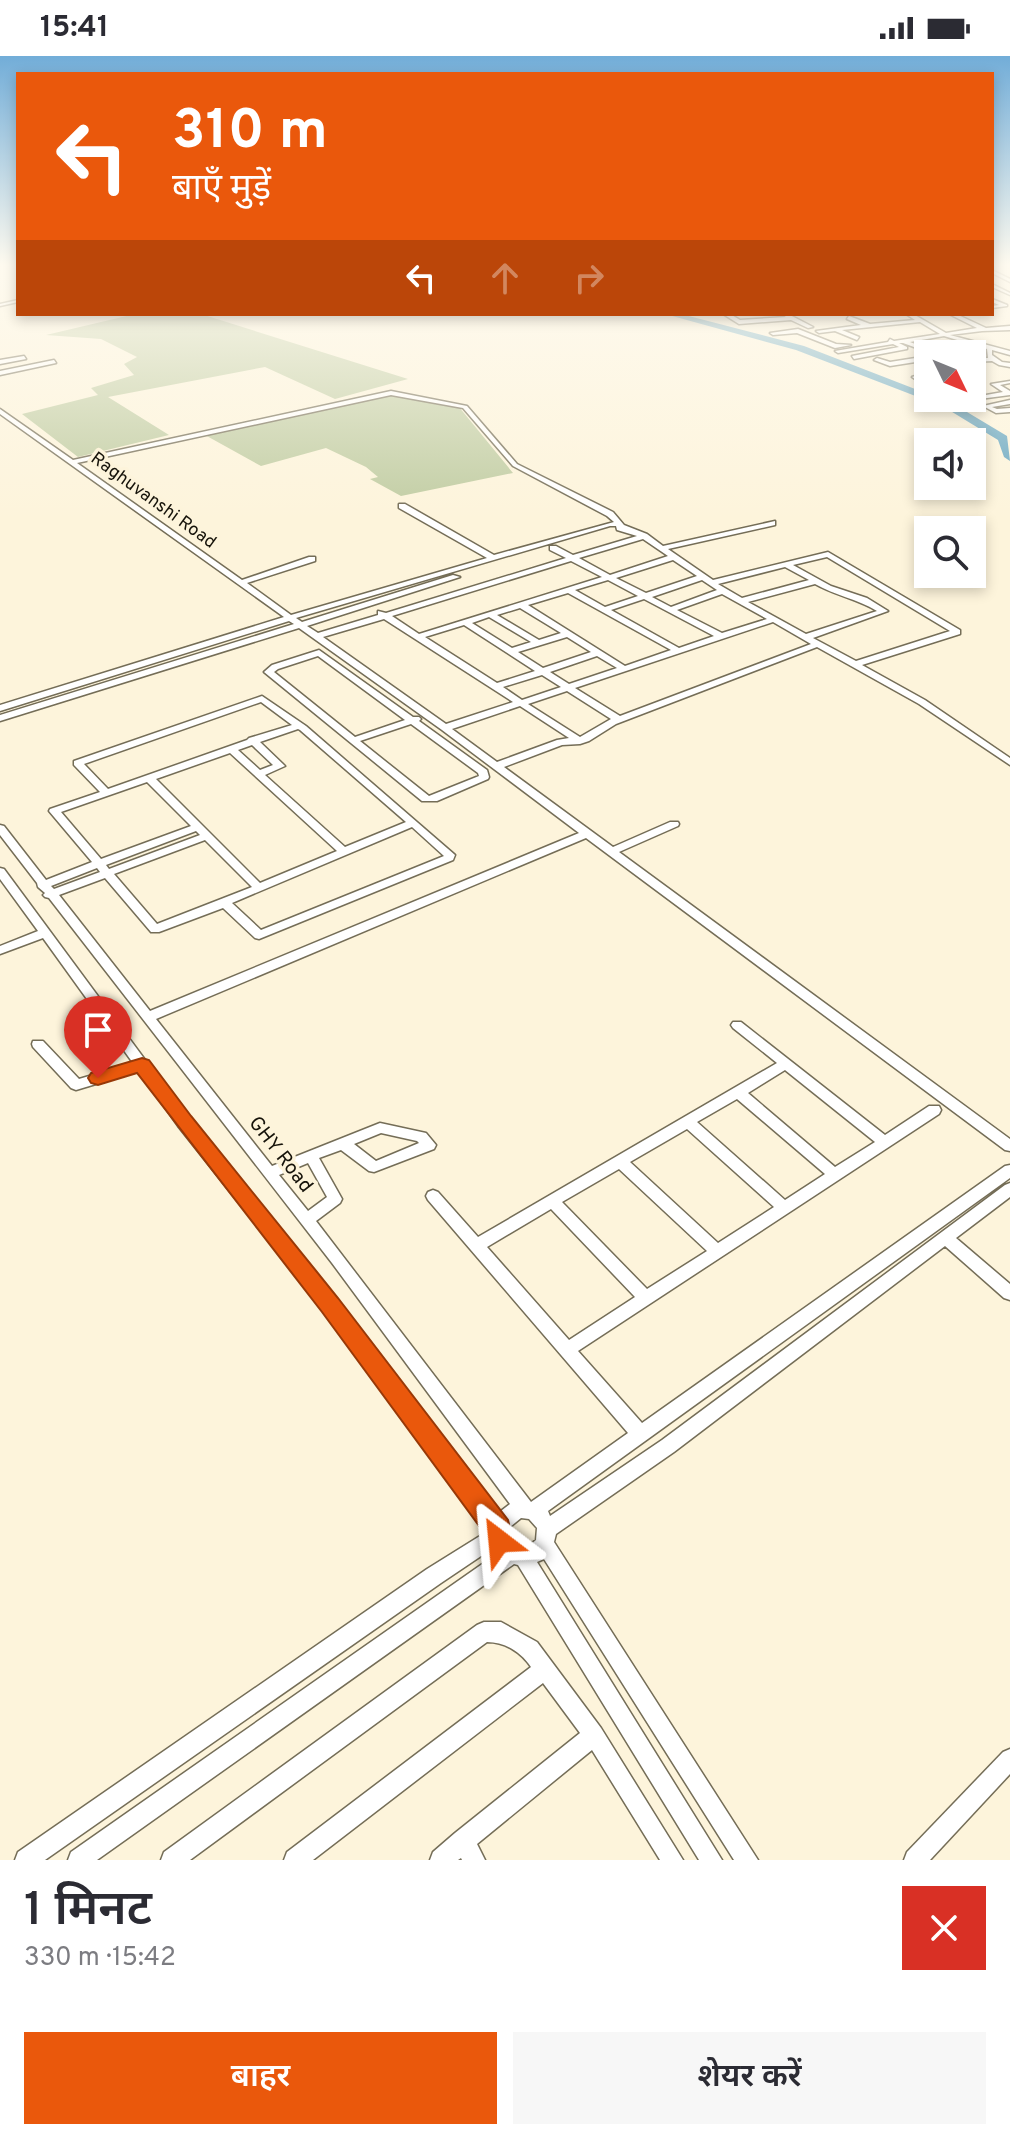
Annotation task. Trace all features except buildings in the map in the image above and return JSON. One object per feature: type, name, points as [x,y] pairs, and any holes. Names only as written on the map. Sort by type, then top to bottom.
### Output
[{"type":"street","points":[[854,357],[887,351]]},
{"type":"street","points":[[986,351],[993,359],[1010,365]]},
{"type":"street","points":[[0,362],[24,358]]},
{"type":"street","points":[[986,359],[993,359]]},
{"type":"street","points":[[877,360],[892,364],[914,360]]},
{"type":"street","points":[[0,373],[54,362]]},
{"type":"street","points":[[1000,377],[1009,383]]},
{"type":"street","points":[[1009,383],[994,384],[1009,393]]},
{"type":"street","points":[[72,462],[391,393],[465,407],[515,465],[610,514],[621,526]]},
{"type":"street","points":[[986,396],[1009,393]]},
{"type":"street","points":[[1008,412],[986,406],[1010,402]]},
{"type":"street","name":"Raghuvanshi Road","points":[[0,411],[445,728],[1010,1146]]},
{"type":"street","points":[[402,506],[493,558]]},
{"type":"street","points":[[662,548],[772,523]]},
{"type":"street","points":[[0,708],[288,618],[610,524],[644,536],[723,591],[922,702],[1010,762]]},
{"type":"street","points":[[0,718],[621,526]]},
{"type":"street","points":[[315,637],[644,536]]},
{"type":"street","points":[[553,548],[721,636]]},
{"type":"street","points":[[603,610],[707,580],[823,554],[832,555],[957,632],[856,664]]},
{"type":"street","points":[[417,637],[674,557]]},
{"type":"street","points":[[240,583],[312,559]]},
{"type":"street","points":[[786,564],[815,581],[868,601],[884,612],[806,637]]},
{"type":"street","points":[[741,601],[815,581]]},
{"type":"street","points":[[567,589],[678,651]]},
{"type":"street","points":[[672,609],[723,591]]},
{"type":"street","points":[[520,604],[624,669]]},
{"type":"street","points":[[367,605],[580,741]]},
{"type":"street","points":[[490,614],[538,643]]},
{"type":"street","points":[[445,728],[774,619]]},
{"type":"street","points":[[465,622],[619,720]]},
{"type":"street","points":[[512,651],[567,634]]},
{"type":"street","points":[[496,766],[560,742],[580,741],[619,720],[818,644]]},
{"type":"street","points":[[495,687],[598,653]]},
{"type":"street","points":[[322,654],[483,772],[484,777],[427,799],[352,741],[268,671],[322,654]]},
{"type":"street","points":[[105,791],[77,763],[262,699],[450,857],[259,935],[223,903]]},
{"type":"street","points":[[352,741],[427,716]]},
{"type":"street","points":[[297,726],[54,811],[155,929],[413,823]]},
{"type":"street","points":[[252,740],[280,766],[258,774]]},
{"type":"street","points":[[230,748],[344,852]]},
{"type":"street","points":[[148,777],[258,887]]},
{"type":"street","points":[[612,851],[674,824]]},
{"type":"street","name":"GHY Road","points":[[0,828],[529,1510]]},
{"type":"street","points":[[46,890],[202,831]]},
{"type":"street","points":[[148,1017],[588,833]]},
{"type":"street","points":[[0,871],[183,1122],[330,1305],[498,1532],[502,1547],[518,1556],[711,1860]]},
{"type":"street","points":[[0,950],[45,933]]},
{"type":"street","points":[[737,1025],[885,1142]]},
{"type":"street","points":[[38,1044],[76,1085],[142,1065]]},
{"type":"street","points":[[476,1246],[786,1064]]},
{"type":"street","points":[[738,1092],[835,1175]]},
{"type":"street","points":[[567,1350],[934,1110]]},
{"type":"street","points":[[688,1122],[784,1208]]},
{"type":"street","points":[[269,1173],[312,1158],[375,1129],[387,1128],[421,1137],[429,1145],[374,1167],[343,1144]]},
{"type":"street","points":[[306,1220],[335,1199],[312,1158]]},
{"type":"street","points":[[620,1161],[717,1251]]},
{"type":"street","points":[[26,1860],[498,1532],[511,1512],[529,1510],[640,1434],[1010,1170]]},
{"type":"street","points":[[79,1860],[518,1556],[540,1551],[546,1537],[1010,1189]]},
{"type":"street","points":[[433,1196],[640,1434]]},
{"type":"street","points":[[552,1201],[646,1298]]},
{"type":"street","points":[[944,1237],[1010,1293]]},
{"type":"street","points":[[529,1510],[544,1521],[546,1537],[747,1860]]},
{"type":"street","points":[[172,1860],[484,1632],[501,1632],[530,1649],[594,1735],[672,1860]]},
{"type":"street","points":[[295,1860],[545,1669]]},
{"type":"street","points":[[441,1860],[469,1851],[594,1735]]},
{"type":"street","points":[[915,1860],[1010,1759]]},
{"type":"green space","points":[[125,351],[319,351],[408,379],[335,399],[265,367],[108,397],[169,435],[78,457],[22,414],[98,395],[91,388],[134,375],[124,364],[137,357]]},
{"type":"green space","points":[[382,394],[459,407],[513,473],[401,496],[370,479],[378,477],[366,467],[326,448],[261,466],[205,435]]},
{"type":"waterway","points":[[808,351],[914,393]]},
{"type":"waterway","points":[[960,412],[1003,438],[1010,457]]},
{"type":"route","points":[[98,1078],[142,1065],[183,1122],[330,1305],[498,1529],[499,1541]]}]
